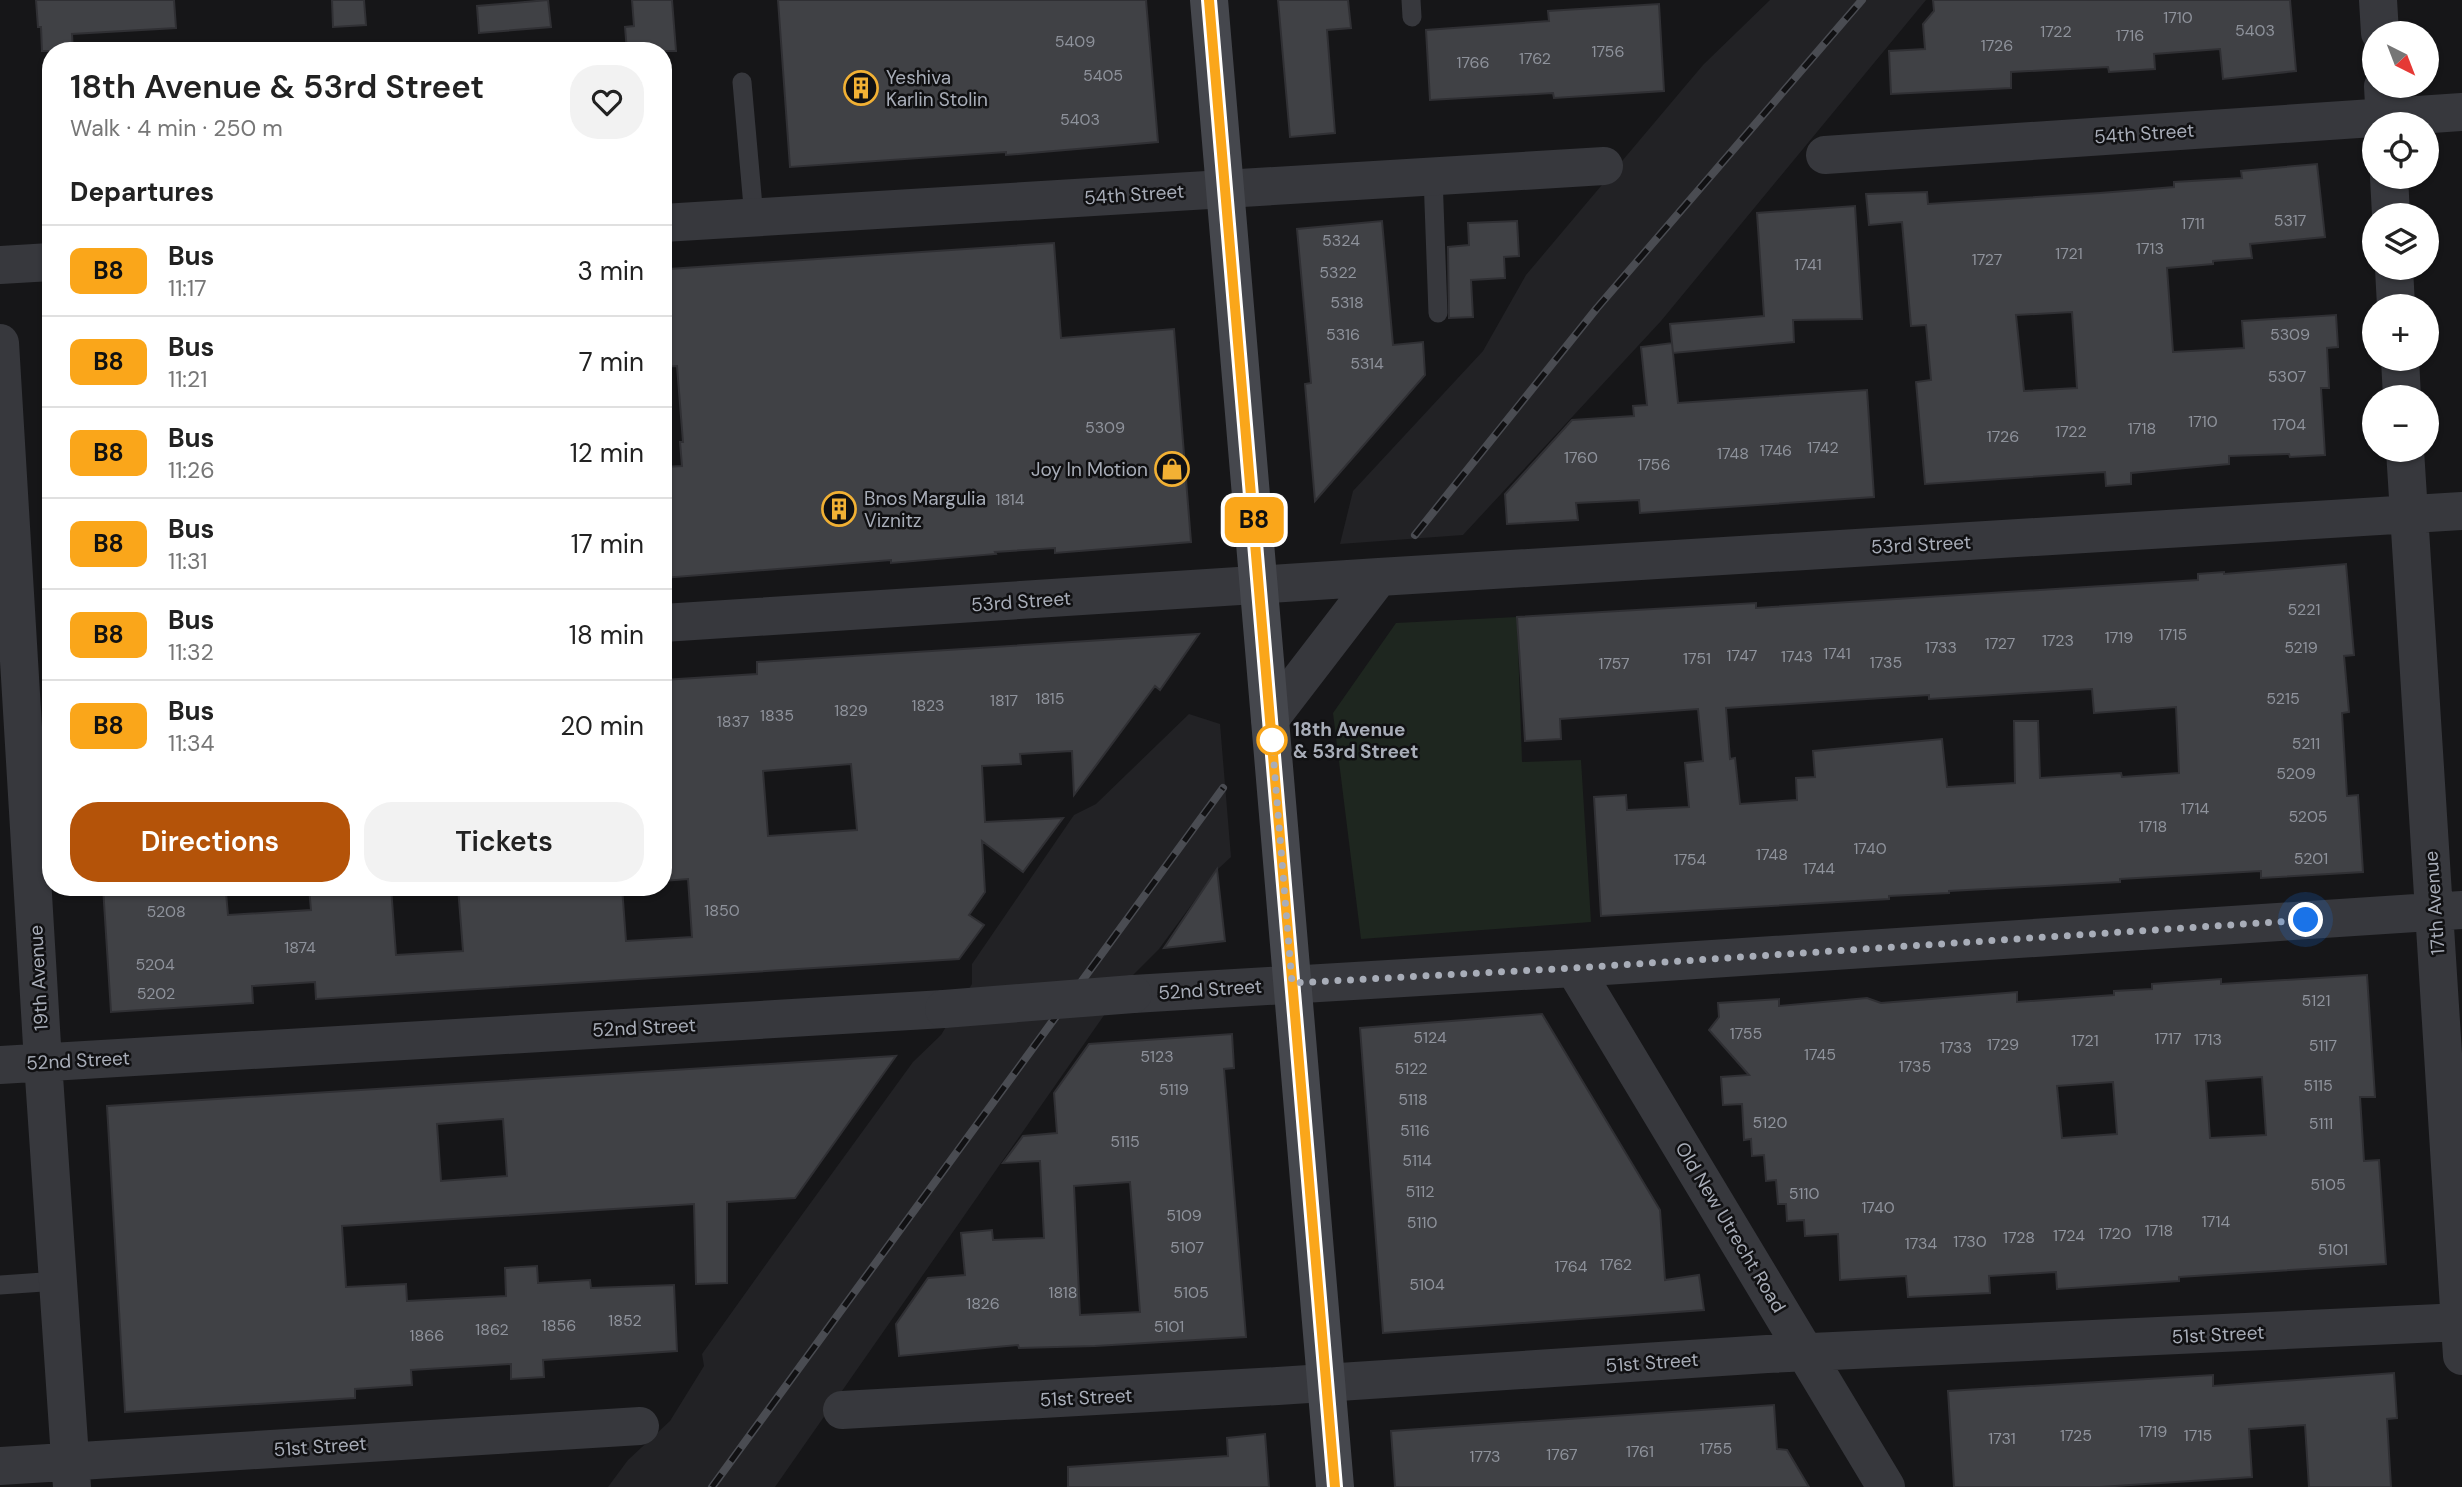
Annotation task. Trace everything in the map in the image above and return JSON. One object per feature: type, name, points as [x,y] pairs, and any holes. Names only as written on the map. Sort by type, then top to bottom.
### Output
[{"type":"street","points":[[1209,0],[1335,1487]]},
{"type":"street","points":[[2378,0],[2379,21]]},
{"type":"street","name":"54th Street","points":[[1825,155],[2384,109],[2462,112]]},
{"type":"street","name":"54th Street","points":[[672,223],[1604,166]]},
{"type":"street","points":[[0,265],[42,263]]},
{"type":"street","name":"19th Avenue","points":[[0,343],[3,445],[24,663],[43,1062],[71,1474]]},
{"type":"street","name":"17th Avenue","points":[[2406,462],[2448,911],[2461,1334]]},
{"type":"street","name":"53rd Street","points":[[672,622],[1379,576],[2462,511]]},
{"type":"street","points":[[1270,719],[1379,576]]},
{"type":"street","name":"52nd Street","points":[[0,1065],[944,1009],[1292,983],[1574,968],[2448,911]]},
{"type":"street","name":"Old New Utrecht Road","points":[[1574,968],[1886,1487]]},
{"type":"street","name":"51st Street","points":[[842,1410],[1806,1352],[2461,1334]]},
{"type":"street","name":"51st Street","points":[[0,1466],[71,1474],[640,1426]]},
{"type":"lane","points":[[742,82],[754,218]]},
{"type":"lane","points":[[1433,176],[1438,313]]},
{"type":"lane","points":[[0,1284],[58,1281]]},
{"type":"shaded area","points":[[1770,0],[1926,0],[1661,321],[1463,535],[1340,544],[1353,491],[1483,351],[1526,275],[1703,65]]},
{"type":"shaded area","points":[[1517,617],[1522,762],[1581,760],[1591,922],[1361,939],[1333,713],[1396,623]]},
{"type":"shaded area","points":[[1189,714],[1220,724],[1231,857],[1217,870],[1159,949],[1130,978],[775,1487],[608,1487],[628,1460],[670,1421],[704,1366],[702,1354],[913,1062],[941,1035],[972,984],[972,964],[1074,815],[1096,804]]},
{"type":"building","points":[[36,0],[174,0],[176,28],[72,34],[72,42],[42,42],[42,51],[41,27],[38,27]]},
{"type":"building","points":[[332,0],[364,0],[366,25],[333,27]]},
{"type":"building","points":[[548,0],[551,27],[479,33],[477,6]]},
{"type":"building","points":[[632,0],[672,0],[676,51],[672,51],[672,42],[626,42],[625,27],[634,26]]},
{"type":"building","points":[[778,0],[1146,0],[1158,142],[1006,155],[1006,152],[790,167]]},
{"type":"building","points":[[1278,0],[1348,0],[1351,28],[1327,30],[1335,133],[1290,137]]},
{"type":"building","points":[[1933,0],[2290,0],[2296,71],[2223,79],[2220,49],[2154,54],[2155,69],[2109,72],[2108,67],[2011,72],[2011,88],[1891,94],[1889,51],[1925,49],[1923,24],[1934,11]]},
{"type":"building","points":[[1659,4],[1664,91],[1554,98],[1553,93],[1430,100],[1426,30],[1549,21],[1548,11]]},
{"type":"building","points":[[2317,164],[2325,237],[2250,244],[2252,258],[2167,268],[2173,352],[2244,348],[2242,321],[2336,315],[2338,347],[2327,348],[2329,388],[2321,388],[2325,455],[2229,456],[2229,464],[2131,473],[2131,484],[2106,486],[2105,472],[1925,484],[1916,382],[1931,380],[1926,325],[1911,326],[1902,222],[1869,225],[1866,194],[1927,192],[1928,204],[2174,187],[2174,182],[2242,178],[2241,171]],"holes":[[[2072,312],[2077,388],[2024,391],[2016,315]]]},
{"type":"building","points":[[1855,206],[1862,319],[1793,320],[1794,342],[1673,353],[1670,324],[1764,316],[1757,213]]},
{"type":"building","points":[[1382,221],[1393,345],[1423,342],[1425,375],[1315,501],[1305,384],[1311,383],[1297,229]]},
{"type":"building","points":[[1517,221],[1519,256],[1504,257],[1505,278],[1471,280],[1473,317],[1449,318],[1448,247],[1469,245],[1468,223]]},
{"type":"building","points":[[1054,243],[1061,338],[1174,329],[1191,542],[1055,553],[1055,548],[995,552],[996,554],[891,563],[891,560],[672,577],[672,467],[682,466],[680,442],[683,442],[677,366],[672,366],[672,269]]},
{"type":"building","points":[[1672,343],[1678,403],[1867,390],[1874,497],[1640,513],[1639,500],[1576,503],[1578,520],[1507,524],[1505,494],[1572,420],[1634,416],[1633,406],[1647,405],[1641,347]]},
{"type":"building","points":[[2346,564],[2354,655],[2344,656],[2349,712],[2342,713],[2347,796],[2358,795],[2363,872],[2261,878],[2261,871],[2120,879],[2120,882],[1889,896],[1889,899],[1601,916],[1594,797],[1626,795],[1627,810],[1689,807],[1685,763],[1703,761],[1698,709],[1560,719],[1561,739],[1525,741],[1517,617],[1756,603],[1756,608],[2198,580],[2198,574]],"holes":[[[2092,689],[2094,713],[2176,707],[2179,773],[2040,778],[2038,721],[2014,721],[2015,783],[1947,787],[1942,739],[1813,751],[1815,777],[1796,778],[1797,800],[1740,804],[1735,758],[1730,759],[1726,708],[1929,695],[1929,699]]]},
{"type":"building","points":[[1199,634],[1160,690],[1155,686],[1074,795],[1072,751],[1020,754],[1021,764],[982,766],[985,822],[1063,818],[1023,872],[982,841],[985,892],[969,915],[984,925],[959,959],[316,999],[315,982],[252,986],[253,1003],[111,1012],[104,896],[226,896],[228,915],[311,910],[310,896],[392,896],[396,955],[463,951],[459,896],[623,896],[626,941],[692,937],[688,879],[672,880],[672,679],[757,674],[757,662]],"holes":[[[851,764],[857,830],[768,836],[763,771]]]},
{"type":"building","points":[[1217,869],[1225,941],[1164,948]]},
{"type":"building","points":[[2367,975],[2375,1097],[2360,1097],[2364,1161],[2379,1160],[2386,1264],[2179,1277],[2179,1281],[2057,1289],[2056,1272],[1989,1276],[1990,1293],[1908,1297],[1906,1276],[1840,1280],[1838,1234],[1805,1236],[1804,1220],[1787,1221],[1786,1204],[1778,1204],[1776,1180],[1766,1181],[1764,1155],[1752,1156],[1751,1139],[1744,1140],[1742,1104],[1723,1105],[1721,1077],[1749,1075],[1709,1030],[1719,1017],[1718,1003],[1779,999],[1779,1006],[1867,998],[1881,1003],[2017,992],[2017,1002],[2114,995],[2114,991],[2152,989],[2152,984],[2221,979],[2221,984]],"holes":[[[2262,1077],[2266,1135],[2210,1138],[2206,1081]],[[2113,1082],[2117,1134],[2062,1138],[2057,1086]]]},
{"type":"building","points":[[1542,1014],[1660,1210],[1665,1280],[1699,1275],[1704,1310],[1383,1333],[1360,1028]]},
{"type":"building","points":[[1232,1034],[1234,1068],[1224,1069],[1246,1337],[1095,1346],[1019,1348],[1018,1345],[899,1356],[896,1324],[928,1278],[965,1275],[961,1233],[992,1230],[993,1240],[1044,1238],[1040,1161],[1003,1163],[1023,1136],[1057,1133],[1054,1093],[1089,1044]],"holes":[[[1130,1182],[1140,1312],[1080,1315],[1074,1186]]]},
{"type":"building","points":[[896,1056],[795,1198],[727,1202],[727,1283],[696,1284],[694,1204],[342,1226],[346,1287],[406,1284],[407,1301],[506,1296],[505,1268],[537,1266],[538,1283],[590,1280],[591,1288],[674,1285],[677,1351],[543,1360],[544,1377],[511,1379],[511,1364],[411,1370],[412,1385],[355,1389],[355,1398],[125,1412],[107,1106]],"holes":[[[503,1119],[507,1176],[441,1181],[437,1124]]]},
{"type":"building","points":[[2394,1373],[2397,1418],[2387,1419],[2391,1487],[2309,1487],[2305,1425],[2249,1429],[2252,1477],[2100,1487],[1954,1487],[1948,1391],[2213,1375],[2213,1386]]},
{"type":"building","points":[[1774,1405],[1777,1449],[1787,1450],[1809,1487],[1395,1487],[1391,1431]]},
{"type":"building","points":[[1265,1434],[1269,1487],[1068,1487],[1068,1467],[1228,1456],[1227,1438]]},
{"type":"railway","points":[[1415,535],[1597,308],[1862,0]]},
{"type":"railway","points":[[712,1487],[1223,788]]},
{"type":"bus line","name":"B8","points":[[1209,0],[1335,1487]]},
{"type":"place","name":"Yeshiva Karlin Stolin","points":[[861,88]]},
{"type":"place","name":"Joy In Motion","points":[[1172,469]]},
{"type":"place","name":"Bnos Margulia Viznitz","points":[[839,509]]},
{"type":"place","name":"18th Avenue & 53rd Street","points":[[1272,740]]},
{"type":"route","points":[[1272,740],[1292,983],[1574,968],[2306,920]]}]
